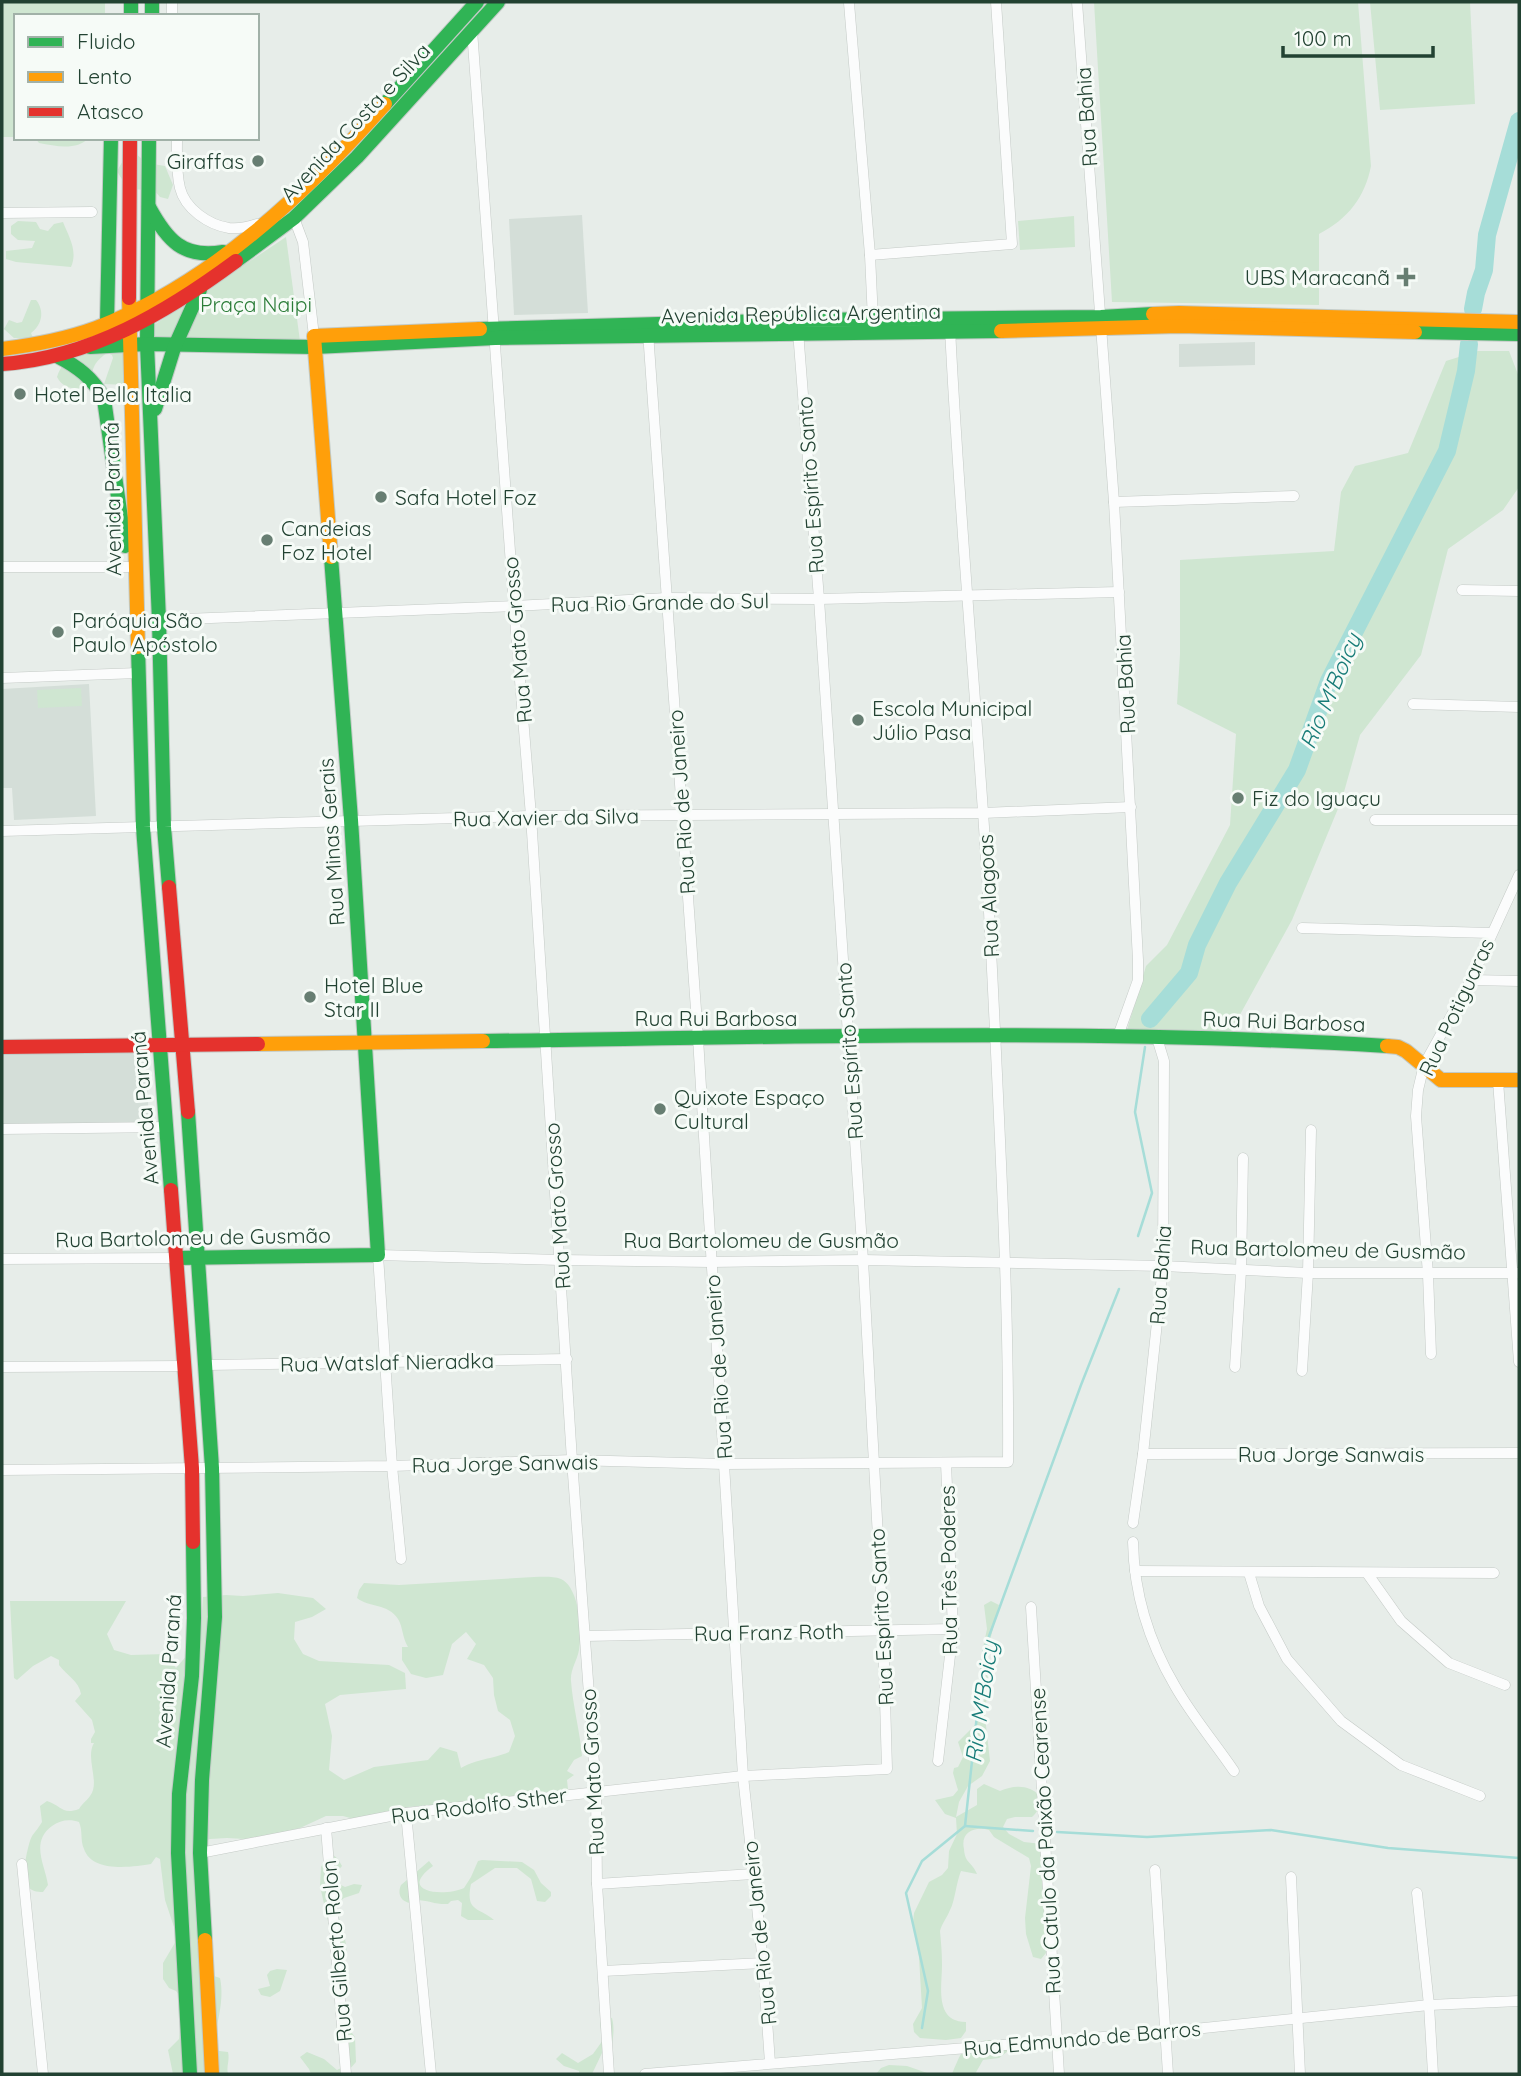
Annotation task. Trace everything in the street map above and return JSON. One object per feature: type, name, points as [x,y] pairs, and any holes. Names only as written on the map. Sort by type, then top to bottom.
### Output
[{"type":"main road","name":"Avenida Costa e Silva","points":[[130,338],[147,321],[201,287],[294,218],[356,157],[498,2]]},
{"type":"main road","name":"Avenida Costa e Silva","points":[[128,313],[179,285],[264,223],[344,148],[471,5]]},
{"type":"main road","points":[[107,323],[111,140]]},
{"type":"main road","name":"Avenida Paraná","points":[[130,140],[128,313],[143,827],[192,1468],[193,1653],[179,1794],[178,1853],[190,2074]]},
{"type":"main road","name":"Avenida Paraná","points":[[150,140],[147,344],[159,620],[164,827],[184,1046],[212,1468],[215,1617],[202,1780],[200,1853],[212,2074]]},
{"type":"main road","points":[[148,204],[165,235],[180,247],[206,255],[229,250]]},
{"type":"main road","points":[[149,432],[160,384],[174,344],[201,287]]},
{"type":"main road","points":[[2,349],[38,344],[107,323],[128,313]]},
{"type":"main road","name":"Avenida República Argentina","points":[[1101,323],[1179,313],[1519,322]]},
{"type":"main road","name":"Avenida República Argentina","points":[[798,327],[873,320],[950,325]]},
{"type":"main road","name":"Avenida República Argentina","points":[[2,364],[32,362],[84,347],[130,338],[147,344],[315,342],[495,333],[1101,323],[1519,334]]},
{"type":"main road","name":"Rua Minas Gerais","points":[[315,342],[351,820],[379,1255]]},
{"type":"main road","points":[[57,356],[77,366],[89,376],[99,387],[104,399],[128,567],[135,595]]},
{"type":"main road","name":"Rua Rui Barbosa","points":[[2,1046],[995,1035],[1265,1039],[1398,1047],[1412,1052],[1432,1076],[1441,1080],[1519,1080]]},
{"type":"main road","name":"Rua Bartolomeu de Gusmão","points":[[177,1258],[379,1255]]},
{"type":"street","points":[[870,255],[1012,244],[996,2]]},
{"type":"street","name":"Rua Bahia","points":[[1077,2],[1114,502],[1138,980],[1118,1036]]},
{"type":"street","points":[[849,3],[873,320]]},
{"type":"street","name":"Rua Mato Grosso","points":[[471,5],[531,816],[596,1791],[597,1884],[609,2074]]},
{"type":"street","points":[[177,140],[180,190],[194,211],[210,222],[229,228],[264,223]]},
{"type":"street","points":[[2,213],[92,212]]},
{"type":"street","name":"Rua Minas Gerais","points":[[294,218],[303,242],[315,342]]},
{"type":"street","name":"Rua Alagoas","points":[[950,325],[995,1035],[1006,1263],[1008,1462]]},
{"type":"street","name":"Rua Espírito Santo","points":[[798,327],[863,1261],[883,1630],[887,1769]]},
{"type":"street","name":"Rua Rio de Janeiro","points":[[648,330],[698,1038],[743,1776],[771,2063]]},
{"type":"street","points":[[1114,502],[1294,496]]},
{"type":"street","points":[[2,567],[128,567]]},
{"type":"street","points":[[1462,590],[1519,591]]},
{"type":"street","name":"Rua Rio Grande do Sul","points":[[159,620],[667,598],[819,599],[1119,592]]},
{"type":"street","points":[[2,678],[138,673]]},
{"type":"street","points":[[1413,704],[1519,707]]},
{"type":"street","name":"Rua Xavier da Silva","points":[[2,831],[531,816],[983,813],[1131,807]]},
{"type":"street","points":[[1375,820],[1519,820]]},
{"type":"street","name":"Rua Potiguaras","points":[[1431,1354],[1416,1116],[1418,1090],[1424,1065],[1471,980],[1491,933],[1516,892],[1519,875]]},
{"type":"street","points":[[1302,928],[1491,933]]},
{"type":"street","points":[[1471,980],[1519,981]]},
{"type":"street","name":"Rua Bahia","points":[[1133,1523],[1163,1266],[1165,1081],[1164,1061],[1157,1038]]},
{"type":"street","points":[[1498,1081],[1516,1273],[1519,1362]]},
{"type":"street","points":[[2,1129],[167,1127]]},
{"type":"street","points":[[1302,1371],[1308,1273],[1311,1130]]},
{"type":"street","points":[[1236,1367],[1244,1158]]},
{"type":"street","name":"Rua Minas Gerais","points":[[379,1255],[392,1466],[401,1559]]},
{"type":"street","name":"Rua Bartolomeu de Gusmão","points":[[379,1255],[560,1260],[1163,1266],[1308,1273],[1516,1273]]},
{"type":"street","name":"Rua Bartolomeu de Gusmão","points":[[2,1259],[177,1258]]},
{"type":"street","name":"Rua Watslaf Nieradka","points":[[206,1365],[567,1359]]},
{"type":"street","points":[[2,1367],[185,1366]]},
{"type":"street","name":"Rua Jorge Sanwais","points":[[1143,1454],[1519,1453]]},
{"type":"street","name":"Rua Jorge Sanwais","points":[[2,1470],[392,1466],[572,1460],[724,1464],[1008,1462]]},
{"type":"street","name":"Rua Três Poderes","points":[[938,1760],[953,1629],[946,1463]]},
{"type":"street","points":[[1133,1542],[1141,1608],[1175,1687],[1234,1771]]},
{"type":"street","points":[[1135,1571],[1494,1573]]},
{"type":"street","points":[[1249,1573],[1259,1606],[1287,1660],[1341,1721],[1401,1765],[1480,1796]]},
{"type":"street","points":[[1367,1573],[1401,1621],[1449,1663],[1505,1685]]},
{"type":"street","name":"Rua Catulo da Paixão Cearense","points":[[1031,1607],[1059,2074]]},
{"type":"street","name":"Rua Franz Roth","points":[[585,1636],[953,1629]]},
{"type":"street","name":"Rua Rodolfo Sther","points":[[200,1853],[407,1813],[743,1776],[887,1769]]},
{"type":"street","points":[[407,1813],[431,2074]]},
{"type":"street","name":"Rua Gilberto Rolon","points":[[326,1828],[346,2074]]},
{"type":"street","points":[[22,1864],[43,2074]]},
{"type":"street","points":[[1155,1870],[1168,2074]]},
{"type":"street","points":[[597,1884],[753,1874]]},
{"type":"street","points":[[1291,1877],[1300,2074]]},
{"type":"street","points":[[1417,1893],[1433,2074]]},
{"type":"street","points":[[603,1971],[763,1962]]},
{"type":"street","name":"Rua Edmundo de Barros","points":[[645,2074],[1165,2032],[1429,2005],[1519,2001]]},
{"type":"shaded area","points":[[582,215],[588,313],[514,315],[509,219]]},
{"type":"shaded area","points":[[1255,342],[1255,365],[1179,367],[1179,344]]},
{"type":"shaded area","points":[[89,684],[96,816],[14,820],[12,788],[2,788],[2,689]]},
{"type":"shaded area","points":[[2,1053],[146,1053],[149,1126],[4,1128]]},
{"type":"green space","points":[[2,2],[105,2],[105,14],[14,14],[14,137],[2,137]]},
{"type":"green space","points":[[1094,2],[1358,2],[1371,166],[1364,188],[1354,206],[1339,221],[1319,234],[1319,305],[1112,302]]},
{"type":"green space","points":[[1370,2],[1470,2],[1475,104],[1380,110]]},
{"type":"green space","points":[[37,140],[86,140],[78,145],[65,146],[39,143]]},
{"type":"green space","points":[[136,154],[147,163],[165,166],[173,185],[168,199],[160,197],[154,190],[132,188],[124,182],[117,171],[124,159]]},
{"type":"green space","points":[[1074,216],[1075,247],[1020,250],[1018,221]]},
{"type":"green space","points":[[18,221],[36,222],[40,229],[48,231],[54,224],[63,222],[74,255],[71,267],[6,259],[6,251],[32,248],[35,241],[18,240],[11,234],[11,226]]},
{"type":"green space","name":"Praça Naipi","points":[[286,237],[300,341],[155,340],[154,325]]},
{"type":"green space","points":[[31,300],[36,300],[41,313],[38,326],[31,333],[33,338],[14,338],[4,329],[9,320],[22,322]]},
{"type":"green space","points":[[79,351],[125,354],[127,385],[104,384],[113,358],[107,353],[94,367],[91,387],[63,385],[57,377],[58,373],[65,362]]},
{"type":"green space","points":[[1478,351],[1509,351],[1519,377],[1519,487],[1503,510],[1448,549],[1421,655],[1360,735],[1342,799],[1292,920],[1231,1031],[1127,1030],[1146,966],[1167,945],[1230,825],[1236,734],[1177,704],[1180,560],[1334,551],[1341,492],[1355,466],[1408,453],[1446,361]]},
{"type":"green space","points":[[81,688],[82,706],[38,708],[37,690]]},
{"type":"green space","points":[[558,1578],[567,1584],[576,1601],[580,1622],[580,1642],[571,1681],[582,1756],[574,1760],[567,1771],[574,1775],[567,1780],[568,1789],[408,1807],[354,1819],[326,1816],[300,1828],[264,1837],[210,1839],[200,1842],[210,1950],[214,1960],[211,1975],[220,1978],[221,1987],[219,2014],[211,2050],[228,2052],[228,2074],[173,2074],[168,2050],[179,2039],[182,2013],[181,1997],[169,1988],[163,1979],[163,1963],[176,1941],[176,1933],[165,1900],[160,1859],[156,1857],[151,1864],[124,1867],[95,1862],[88,1857],[84,1849],[79,1822],[58,1822],[45,1832],[40,1846],[48,1885],[43,1892],[39,1892],[30,1889],[25,1882],[28,1847],[42,1822],[40,1806],[47,1801],[73,1811],[79,1809],[92,1793],[94,1785],[91,1754],[94,1743],[91,1743],[91,1739],[95,1732],[92,1720],[75,1701],[81,1694],[78,1686],[59,1665],[59,1660],[51,1656],[33,1666],[17,1680],[14,1678],[10,1601],[126,1601],[107,1634],[114,1650],[131,1655],[166,1654],[176,1668],[200,1640],[203,1597],[278,1593],[313,1598],[326,1609],[295,1622],[294,1639],[303,1654],[319,1661],[389,1665],[405,1673],[406,1689],[340,1695],[325,1704],[332,1736],[329,1770],[344,1780],[374,1767],[428,1760],[440,1747],[457,1752],[461,1768],[509,1752],[515,1736],[510,1720],[498,1711],[493,1678],[484,1665],[467,1659],[476,1644],[466,1632],[452,1644],[443,1675],[426,1678],[411,1674],[402,1660],[402,1647],[408,1647],[400,1622],[389,1610],[357,1598],[364,1583],[399,1585]]},
{"type":"green space","points":[[991,1601],[999,1605],[986,1656],[988,1681],[985,1717],[990,1761],[982,1776],[968,1786],[959,1802],[956,1817],[977,1805],[977,1789],[984,1784],[1000,1791],[1016,1787],[1026,1788],[1040,1796],[1039,1808],[1032,1817],[1007,1819],[1003,1827],[1009,1834],[1024,1842],[1042,1844],[1052,1858],[1054,1875],[1046,1953],[1041,1959],[1033,1957],[1026,1934],[1025,1918],[1031,1866],[1029,1858],[994,1837],[989,1830],[979,1829],[966,1834],[964,1853],[977,1874],[961,1871],[952,1906],[940,1931],[944,2010],[956,2020],[966,2022],[966,2031],[961,2038],[920,2038],[914,2032],[913,2024],[922,2008],[914,1913],[929,1882],[948,1868],[949,1851],[957,1834],[956,1818],[945,1814],[935,1800],[953,1796],[958,1790],[953,1773],[963,1757],[958,1742],[976,1724],[984,1700],[980,1674],[987,1629],[984,1605]]},
{"type":"green space","points":[[332,1854],[342,1866],[335,1874],[337,1883],[345,1887],[362,1885],[359,1893],[344,1898],[337,1904],[347,1951],[346,1957],[338,1958],[332,1952],[330,1944],[320,1886],[321,1867]]},
{"type":"green space","points":[[429,1861],[433,1866],[423,1875],[420,1882],[422,1887],[446,1892],[464,1888],[478,1861],[522,1862],[534,1870],[541,1883],[551,1892],[551,1896],[545,1902],[537,1901],[531,1879],[517,1868],[495,1868],[471,1884],[470,1893],[470,1900],[475,1908],[494,1920],[468,1920],[461,1916],[462,1903],[458,1900],[448,1904],[418,1900],[411,1903],[401,1897],[401,1885]]},
{"type":"green space","points":[[277,1969],[287,1970],[280,1991],[270,1997],[261,1995],[258,1989],[270,1986],[267,1975]]},
{"type":"green space","points":[[604,2016],[612,2018],[612,2043],[610,2051],[602,2053],[592,2074],[579,2074],[579,2071],[564,2066],[556,2059],[562,2053],[578,2063],[593,2054],[603,2040],[600,2023]]},
{"type":"green space","points":[[345,2024],[355,2037],[356,2062],[349,2070],[351,2074],[311,2074],[300,2057],[307,2052],[324,2059],[337,2070],[345,2066],[337,2027]]},
{"type":"green space","points":[[988,2040],[1003,2040],[1009,2047],[1008,2051],[999,2058],[983,2060],[975,2074],[952,2074],[968,2046]]},
{"type":"green space","points":[[889,2065],[907,2066],[930,2074],[876,2074]]},
{"type":"waterway","name":"Rio M'Boicy","points":[[1473,309],[1484,270],[1487,235],[1519,121]]},
{"type":"waterway","name":"Rio M'Boicy","points":[[1150,1019],[1189,973],[1197,945],[1228,883],[1297,770],[1329,681],[1447,451],[1466,371],[1469,344]]},
{"type":"waterway","name":"Rio M'Boicy","points":[[1138,1236],[1152,1193],[1135,1112],[1145,1047]]},
{"type":"waterway","name":"Rio M'Boicy","points":[[922,2028],[928,1991],[906,1893],[922,1861],[965,1826],[984,1650],[1119,1289]]},
{"type":"waterway","points":[[965,1826],[1033,1831]]},
{"type":"waterway","points":[[1057,1832],[1147,1837],[1271,1830],[1388,1848],[1519,1858]]},
{"type":"traffic: fast","points":[[131,2],[131,14]]},
{"type":"traffic: fast","points":[[152,2],[152,14]]},
{"type":"traffic: fast","points":[[385,104],[477,2]]},
{"type":"traffic: fast","points":[[236,261],[294,218],[357,157],[498,2]]},
{"type":"traffic: fast","points":[[107,323],[111,140]]},
{"type":"traffic: fast","points":[[149,140],[147,344],[159,620],[164,827],[169,887]]},
{"type":"traffic: fast","points":[[149,207],[170,238],[187,250],[197,253],[223,252]]},
{"type":"traffic: fast","points":[[155,409],[174,348],[200,290]]},
{"type":"traffic: fast","points":[[480,329],[1153,314]]},
{"type":"traffic: fast","points":[[90,347],[147,344],[315,347],[495,338],[1001,331]]},
{"type":"traffic: fast","points":[[1415,332],[1519,334]]},
{"type":"traffic: fast","points":[[57,356],[84,374],[104,399],[125,546]]},
{"type":"traffic: fast","points":[[177,1258],[378,1255],[351,820],[331,557]]},
{"type":"traffic: fast","points":[[138,647],[143,827],[171,1190]]},
{"type":"traffic: fast","points":[[483,1041],[1048,1035],[1274,1040],[1387,1046]]},
{"type":"traffic: fast","points":[[188,1112],[212,1468],[215,1617],[202,1780],[200,1853],[205,1940]]},
{"type":"traffic: fast","points":[[190,2074],[178,1853],[179,1794],[192,1676],[193,1542]]},
{"type":"traffic: slow","points":[[2,349],[50,341],[96,328],[178,287],[216,262],[288,203],[385,104]]},
{"type":"traffic: slow","points":[[129,298],[138,647]]},
{"type":"traffic: slow","points":[[1153,314],[1519,322]]},
{"type":"traffic: slow","points":[[1001,331],[1179,326],[1415,332]]},
{"type":"traffic: slow","points":[[331,557],[314,336],[480,329]]},
{"type":"traffic: slow","points":[[258,1044],[483,1041]]},
{"type":"traffic: slow","points":[[1387,1046],[1406,1051],[1441,1080],[1519,1080]]},
{"type":"traffic: slow","points":[[205,1940],[212,2074]]},
{"type":"traffic: jam","points":[[129,298],[130,140]]},
{"type":"traffic: jam","points":[[2,364],[66,353],[97,342],[183,298],[236,261]]},
{"type":"traffic: jam","points":[[169,887],[188,1112]]},
{"type":"traffic: jam","points":[[2,1047],[258,1044]]},
{"type":"traffic: jam","points":[[171,1190],[192,1468],[193,1542]]},
{"type":"place","name":"Giraffas","points":[[258,161]]},
{"type":"place","name":"UBS Maracanã","points":[[1406,277]]},
{"type":"place","name":"Hotel Bella Italia","points":[[20,394]]},
{"type":"place","name":"Safa Hotel Foz","points":[[381,497]]},
{"type":"place","name":"Candeias Foz Hotel","points":[[267,540]]},
{"type":"place","name":"Paróquia São Paulo Apóstolo","points":[[58,632]]},
{"type":"place","name":"Escola Municipal Júlio Pasa","points":[[858,720]]},
{"type":"place","name":"Fiz do Iguaçu","points":[[1238,798]]},
{"type":"place","name":"Hotel Blue Star II","points":[[310,997]]},
{"type":"place","name":"Quixote Espaço Cultural","points":[[660,1109]]}]
